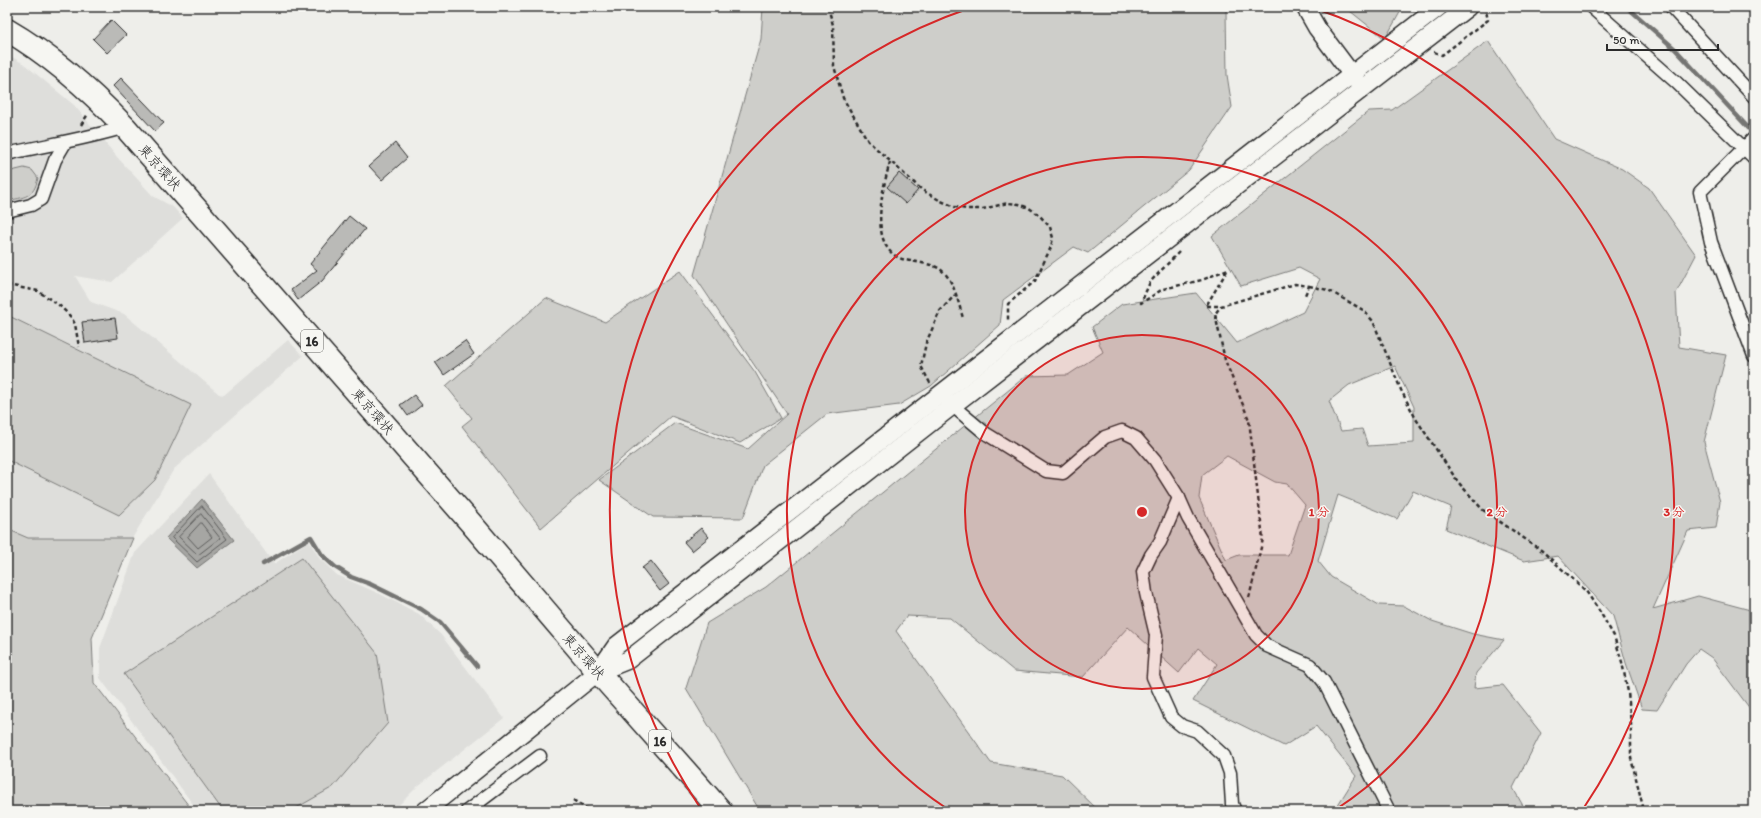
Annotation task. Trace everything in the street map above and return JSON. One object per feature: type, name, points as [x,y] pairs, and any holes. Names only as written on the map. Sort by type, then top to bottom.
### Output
[{"type":"highway","name":"東京環状","points":[[7,30],[33,45],[52,59],[93,94],[125,127],[598,672],[721,811]]},
{"type":"street","points":[[1305,7],[1317,28],[1363,89]]},
{"type":"street","points":[[425,811],[598,672],[616,646],[1439,7]]},
{"type":"street","points":[[598,672],[628,660],[952,406],[1468,7]]},
{"type":"street","points":[[1591,7],[1677,84],[1750,143],[1754,158]]},
{"type":"street","points":[[1671,7],[1754,97]]},
{"type":"street","points":[[7,154],[46,145],[65,143],[125,127]]},
{"type":"street","points":[[7,211],[31,205],[41,199],[55,160],[65,143]]},
{"type":"street","points":[[1750,143],[1700,192],[1711,242],[1754,356]]},
{"type":"street","points":[[940,394],[952,406],[985,433],[1046,471],[1063,473],[1105,437],[1122,431],[1136,438],[1155,460],[1179,498],[1188,518],[1241,612],[1256,635],[1266,646],[1310,665],[1324,682],[1389,811]]},
{"type":"street","points":[[1179,498],[1160,542],[1150,555],[1143,572],[1146,593],[1156,635],[1153,677],[1171,717],[1182,726],[1197,730],[1224,756],[1230,773],[1232,804],[1235,811]]},
{"type":"street","points":[[467,811],[540,756]]},
{"type":"path","points":[[828,7],[833,25],[834,66],[844,98],[868,141],[922,190],[955,207],[967,210],[983,209],[1008,204],[1019,204],[1029,208],[1039,215],[1050,227],[1053,238],[1035,281],[1008,304],[1008,326]]},
{"type":"path","points":[[1433,52],[1442,55],[1488,20],[1485,7]]},
{"type":"path","points":[[890,162],[883,189],[880,209],[882,233],[888,250],[900,259],[939,269],[951,282],[963,318]]},
{"type":"path","points":[[1183,247],[1150,282],[1141,303],[1163,289],[1202,280],[1228,269],[1206,306],[1221,306],[1295,284],[1328,290],[1363,310],[1373,321],[1416,419],[1458,482],[1483,510],[1541,550],[1586,591],[1614,636],[1622,662],[1628,692],[1631,724],[1631,758],[1644,811]]},
{"type":"path","points":[[7,285],[38,291],[60,306],[71,317],[75,324],[79,347]]},
{"type":"path","points":[[1305,295],[1309,286]]},
{"type":"path","points":[[922,366],[926,343],[940,311],[955,294]]},
{"type":"path","points":[[1221,306],[1215,314],[1225,360],[1249,420],[1263,539],[1251,595],[1241,612]]},
{"type":"path","points":[[573,800],[591,811]]},
{"type":"shaded area","points":[[763,7],[1229,7],[1226,11],[1227,75],[1232,107],[1189,170],[1088,253],[1074,247],[1003,300],[1000,325],[931,386],[899,405],[827,414],[763,465],[743,518],[653,517],[599,480],[675,423],[748,449],[787,414],[694,275],[761,39]]},
{"type":"shaded area","points":[[1345,7],[1403,7],[1385,39]]},
{"type":"shaded area","points":[[1488,41],[1554,139],[1622,169],[1649,188],[1696,255],[1676,293],[1679,347],[1726,355],[1704,442],[1720,502],[1716,528],[1688,531],[1653,609],[1698,596],[1754,611],[1754,730],[1751,710],[1712,658],[1699,649],[1686,664],[1657,710],[1642,709],[1626,663],[1613,616],[1558,556],[1524,561],[1446,529],[1451,507],[1413,491],[1397,519],[1338,495],[1318,561],[1331,577],[1379,605],[1404,606],[1432,621],[1473,634],[1504,640],[1476,673],[1474,688],[1503,685],[1541,733],[1513,788],[1526,811],[1334,811],[1356,776],[1316,726],[1284,746],[1193,701],[1217,664],[1198,648],[1179,673],[1128,627],[1083,677],[1014,671],[950,618],[907,616],[896,631],[991,763],[1062,775],[1099,811],[760,811],[686,688],[707,623],[766,587],[1026,376],[1068,375],[1103,352],[1092,327],[1122,304],[1196,293],[1237,343],[1303,312],[1320,279],[1299,268],[1241,286],[1212,236],[1369,111],[1392,110]],"holes":[[[1395,366],[1414,407],[1414,443],[1368,446],[1362,429],[1341,431],[1329,401],[1349,385]],[[1227,456],[1275,482],[1287,484],[1305,505],[1288,555],[1239,555],[1226,560],[1199,498],[1202,475]]]},
{"type":"shaded area","points":[[7,54],[24,64],[74,105],[117,157],[153,196],[173,207],[183,218],[112,282],[75,276],[91,302],[124,314],[219,394],[224,395],[288,340],[303,356],[174,469],[99,593],[7,631]]},
{"type":"shaded area","points":[[24,168],[32,170],[38,178],[34,189],[27,196],[7,201],[7,172]]},
{"type":"shaded area","points":[[680,271],[755,372],[781,418],[740,443],[671,416],[541,528],[462,426],[472,418],[446,386],[546,298],[605,322]]},
{"type":"shaded area","points":[[7,315],[191,405],[155,480],[119,515],[7,460]]},
{"type":"shaded area","points":[[209,474],[274,564],[309,541],[320,559],[337,575],[380,594],[419,614],[441,635],[504,718],[418,786],[393,811],[190,811],[195,807],[100,678],[100,648],[135,553]]},
{"type":"shaded area","points":[[7,529],[28,538],[133,538],[92,638],[94,683],[189,806],[183,811],[7,811]]},
{"type":"shaded area","points":[[302,558],[377,653],[388,723],[333,787],[291,811],[223,811],[124,674]]},
{"type":"water","points":[[202,499],[234,540],[197,568],[166,538]]},
{"type":"building","points":[[111,20],[126,35],[107,53],[93,39]]},
{"type":"building","points":[[121,78],[164,123],[155,131],[113,86]]},
{"type":"building","points":[[395,143],[407,158],[382,180],[369,166]]},
{"type":"building","points":[[899,173],[918,190],[906,204],[887,187]]},
{"type":"building","points":[[349,216],[365,229],[322,281],[298,300],[291,290],[317,270],[310,264]]},
{"type":"building","points":[[115,318],[118,338],[85,343],[82,322]]},
{"type":"building","points":[[465,341],[474,354],[444,375],[435,362]]},
{"type":"building","points":[[414,395],[422,405],[408,416],[400,405]]},
{"type":"building","points":[[701,528],[709,537],[692,551],[684,542]]},
{"type":"building","points":[[651,561],[669,584],[660,591],[642,568]]},
{"type":"waterway","points":[[1627,7],[1675,49],[1754,134]]},
{"type":"waterway","points":[[263,564],[311,537],[322,555],[335,567],[351,577],[370,584],[421,609],[440,622],[477,666]]}]
